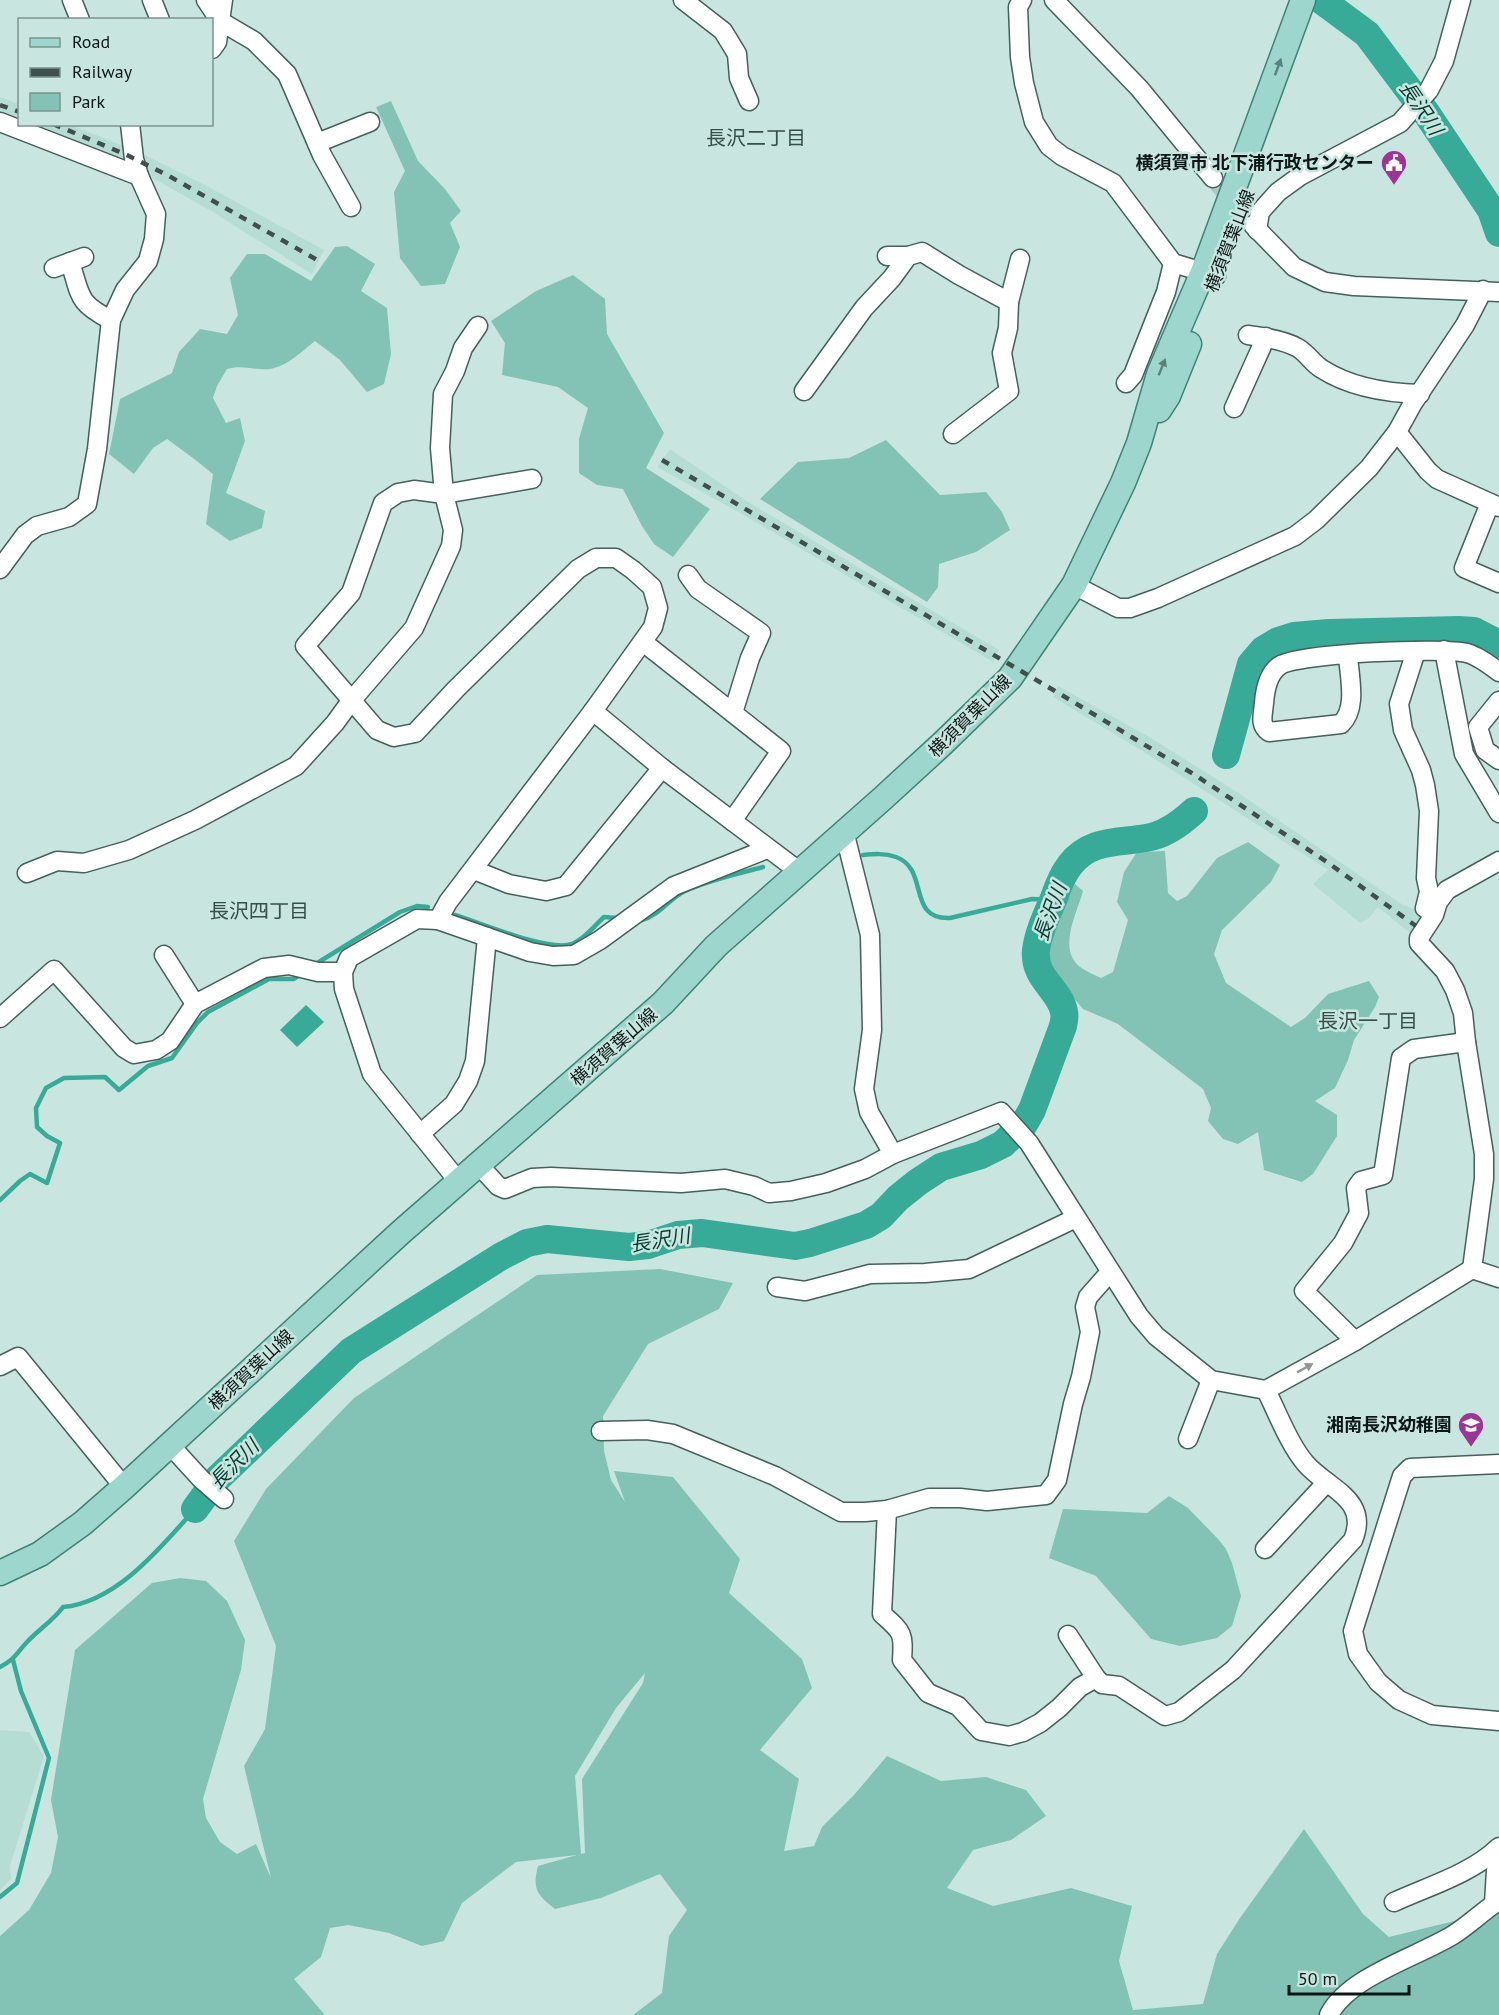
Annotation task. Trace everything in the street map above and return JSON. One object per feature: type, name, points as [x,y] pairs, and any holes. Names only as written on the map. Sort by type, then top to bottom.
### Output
[{"type":"main road","name":"横須賀葉山線","points":[[1297,40],[1303,0]]},
{"type":"main road","name":"横須賀葉山線","points":[[0,1573],[40,1554],[82,1524],[124,1487],[400,1233],[663,1003],[716,946],[934,752],[1010,678],[1074,585],[1123,483],[1139,443],[1159,374],[1210,274],[1297,40],[1320,0]]},
{"type":"street","points":[[72,0],[79,18]]},
{"type":"street","points":[[152,0],[159,18]]},
{"type":"street","points":[[206,0],[220,21],[254,41],[287,74],[317,143],[351,207]]},
{"type":"street","points":[[213,48],[217,42],[223,0]]},
{"type":"street","points":[[683,0],[723,31],[737,54],[739,78],[749,100]]},
{"type":"street","points":[[1022,0],[1018,7],[1023,75],[1034,122],[1042,136],[1049,146],[1062,156],[1113,183],[1173,263],[1210,274]]},
{"type":"street","points":[[1054,0],[1139,88],[1213,178]]},
{"type":"street","points":[[1461,0],[1444,61],[1430,90],[1400,123],[1300,176],[1278,192],[1260,212],[1255,228],[1294,267],[1325,282],[1353,286],[1493,291]]},
{"type":"street","points":[[0,122],[139,176]]},
{"type":"street","points":[[317,143],[370,122]]},
{"type":"street","points":[[0,569],[25,535],[37,526],[69,517],[87,504],[98,449],[111,320],[125,290],[148,261],[154,239],[156,214],[134,159],[130,126]]},
{"type":"street","points":[[887,256],[908,256],[922,252],[1009,302]]},
{"type":"street","points":[[804,391],[864,308],[892,278],[908,256]]},
{"type":"street","points":[[953,434],[1009,391],[1002,353],[1008,328],[1009,302],[1020,259]]},
{"type":"street","points":[[69,262],[82,299],[90,310],[111,320]]},
{"type":"street","points":[[1126,383],[1133,375],[1166,292],[1173,263]]},
{"type":"street","points":[[1074,585],[1118,608],[1130,608],[1166,595],[1295,536],[1316,520],[1369,468],[1397,432],[1419,394],[1465,325],[1493,291]]},
{"type":"street","points":[[27,873],[57,861],[84,863],[129,850],[195,820],[296,766],[414,628],[452,546],[453,530],[444,494],[440,448],[443,394],[455,371],[463,348],[478,326]]},
{"type":"street","points":[[1234,408],[1257,336],[1298,348],[1321,369],[1351,383],[1394,393],[1419,394]]},
{"type":"street","points":[[1397,432],[1437,479],[1494,505],[1464,568],[1499,583]]},
{"type":"street","points":[[438,920],[448,902],[593,711],[653,627],[658,608],[652,587],[616,558],[596,558],[578,569],[529,615],[415,733],[394,737],[377,730],[305,646],[351,593],[383,503],[398,493],[414,490],[444,494],[532,479]]},
{"type":"street","points":[[688,575],[698,589],[761,633],[750,658],[733,713]]},
{"type":"street","points":[[643,642],[780,751],[732,821]]},
{"type":"street","points":[[1444,650],[1464,754],[1499,813]]},
{"type":"street","points":[[1348,655],[1351,710],[1341,724],[1269,732],[1265,729],[1262,724],[1265,690],[1270,677],[1279,666],[1295,659],[1348,655],[1444,650],[1470,653],[1499,672]]},
{"type":"street","points":[[1416,651],[1399,704],[1400,718],[1425,785],[1429,811],[1426,878],[1429,892],[1425,908],[1434,915]]},
{"type":"street","points":[[1499,701],[1478,727],[1485,750],[1499,760]]},
{"type":"street","points":[[593,711],[662,768],[800,872]]},
{"type":"street","points":[[474,870],[509,884],[546,891],[566,886],[662,768]]},
{"type":"street","points":[[844,831],[870,935],[872,1030],[864,1089],[869,1112],[893,1154]]},
{"type":"street","points":[[459,1182],[372,1074],[344,989],[343,972],[349,958],[417,919],[438,920],[530,952],[553,957],[574,954],[600,940],[674,886],[767,849]]},
{"type":"street","points":[[1472,1269],[1484,1163],[1463,1013],[1445,971],[1419,943],[1419,938],[1447,890],[1499,861]]},
{"type":"street","points":[[420,1134],[454,1104],[468,1081],[475,1061],[487,937]]},
{"type":"street","points":[[164,956],[195,1004]]},
{"type":"street","points":[[0,1018],[54,970],[124,1048],[134,1054],[156,1050],[170,1041],[195,1004],[264,968],[289,965],[318,972],[343,972]]},
{"type":"street","points":[[1355,1341],[1304,1291],[1344,1243],[1359,1212],[1356,1188],[1361,1181],[1383,1175],[1401,1058],[1414,1049],[1466,1042]]},
{"type":"street","points":[[479,1165],[498,1186],[505,1189],[532,1178],[681,1183],[725,1179],[769,1192],[791,1191],[826,1183],[865,1169],[893,1154],[1001,1112],[1029,1143],[1110,1272],[1139,1316],[1156,1336],[1211,1380],[1266,1390],[1355,1341],[1472,1269]]},
{"type":"street","points":[[777,1287],[805,1291],[870,1274],[969,1269],[1076,1218]]},
{"type":"street","points":[[1472,1269],[1499,1278]]},
{"type":"street","points":[[601,1431],[647,1430],[674,1434],[775,1476],[841,1512],[887,1510],[929,1498],[987,1501],[1046,1495],[1057,1480],[1081,1377],[1090,1332],[1085,1307],[1088,1297],[1110,1272]]},
{"type":"street","points":[[0,1366],[18,1357],[124,1487]]},
{"type":"street","points":[[1188,1439],[1211,1380]]},
{"type":"street","points":[[1068,1635],[1102,1684],[1119,1686],[1165,1716],[1179,1712],[1233,1670],[1353,1540],[1357,1530],[1358,1516],[1349,1500],[1306,1464],[1285,1429],[1266,1390]]},
{"type":"street","points":[[170,1444],[201,1479],[224,1499]]},
{"type":"street","points":[[1499,1464],[1410,1468],[1402,1476],[1353,1631],[1358,1653],[1378,1682],[1400,1700],[1432,1715],[1499,1721]]},
{"type":"street","points":[[1265,1549],[1327,1482]]},
{"type":"street","points":[[887,1510],[882,1614],[900,1630],[903,1643],[902,1660],[928,1693],[958,1706],[981,1731],[1009,1736],[1040,1723],[1059,1708],[1080,1686],[1096,1678]]},
{"type":"street","points":[[1394,1902],[1470,1868],[1486,1859],[1499,1847]]},
{"type":"street","points":[[1329,2015],[1333,2008],[1363,1980],[1453,1935],[1494,1904],[1496,1870],[1499,1865]]},
{"type":"shaded area","points":[[0,97],[18,104],[18,121],[0,114]]},
{"type":"shaded area","points":[[32,126],[74,126],[126,147],[126,163]]},
{"type":"shaded area","points":[[139,152],[324,250],[312,274],[211,211],[142,172]]},
{"type":"shaded area","points":[[670,449],[748,502],[999,650],[993,662],[742,514],[657,467]]},
{"type":"shaded area","points":[[1058,686],[1151,738],[1240,794],[1403,905],[1425,913],[1411,934],[1378,907],[1368,919],[1360,923],[1313,884],[1328,870],[1144,752],[1053,697]]},
{"type":"shaded area","points":[[306,1005],[324,1022],[297,1047],[280,1030]]},
{"type":"shaded area","points":[[0,1730],[29,1732],[44,1756],[10,1866],[11,1879],[0,1890]]},
{"type":"green space","points":[[391,101],[418,161],[445,189],[461,211],[450,223],[460,247],[445,284],[421,286],[400,258],[394,192],[405,171],[376,107]]},
{"type":"green space","points":[[347,246],[375,264],[361,291],[387,308],[391,354],[384,384],[367,392],[340,360],[315,341],[294,358],[277,367],[227,369],[213,398],[226,423],[240,418],[245,441],[226,493],[265,511],[262,528],[230,541],[206,524],[213,474],[167,439],[153,448],[134,474],[109,454],[120,399],[172,373],[179,352],[200,329],[227,334],[238,315],[230,278],[247,254],[265,254],[311,281],[335,247]]},
{"type":"green space","points":[[573,275],[605,299],[607,334],[664,433],[646,468],[710,509],[673,557],[654,544],[623,489],[597,485],[579,473],[579,439],[588,408],[558,387],[502,375],[505,343],[491,321],[536,291]]},
{"type":"green space","points":[[886,440],[940,495],[986,492],[1002,512],[1010,530],[976,552],[939,564],[938,587],[927,602],[760,499],[798,462],[849,458]]},
{"type":"green space","points":[[1248,842],[1280,865],[1271,882],[1222,930],[1214,954],[1226,983],[1291,1027],[1305,1018],[1328,994],[1369,981],[1379,997],[1354,1040],[1335,1088],[1315,1101],[1337,1115],[1337,1136],[1313,1174],[1302,1182],[1264,1170],[1258,1132],[1238,1144],[1223,1139],[1208,1121],[1211,1108],[1203,1089],[1118,1024],[1083,1009],[1056,977],[1045,956],[1051,931],[1075,884],[1083,891],[1073,920],[1069,941],[1070,951],[1080,967],[1101,978],[1113,972],[1128,920],[1117,902],[1124,872],[1137,852],[1165,851],[1168,893],[1177,901],[1187,896],[1217,858]]},
{"type":"green space","points":[[660,1269],[733,1283],[719,1309],[648,1344],[603,1416],[604,1451],[611,1480],[625,1502],[614,1471],[673,1477],[740,1559],[729,1593],[802,1659],[812,1688],[760,1750],[799,1779],[784,1851],[814,1846],[822,1827],[854,1795],[887,1756],[941,1781],[986,1777],[1026,1790],[1046,1816],[1011,1840],[973,1850],[947,1888],[993,1906],[1071,1888],[1132,1906],[1119,1961],[1133,2010],[1203,2004],[1217,1954],[1304,1829],[1363,1914],[1389,1937],[1499,1910],[1499,2015],[633,2015],[662,1993],[669,1936],[687,1910],[660,1874],[601,1898],[555,1909],[544,1900],[536,1886],[538,1866],[577,1855],[516,1862],[462,1903],[444,1941],[422,1946],[389,1933],[348,1925],[330,1928],[321,1957],[294,1979],[325,2015],[0,2015],[0,1936],[29,1910],[51,1873],[58,1837],[51,1800],[75,1650],[152,1583],[180,1578],[206,1581],[227,1601],[245,1640],[241,1670],[203,1799],[206,1818],[220,1842],[237,1854],[256,1844],[271,1878],[244,1766],[265,1729],[276,1646],[234,1541],[266,1489],[354,1398],[537,1275]],"holes":[[[645,1673],[643,1683],[582,1779],[585,1853],[581,1854],[575,1776],[616,1708]]]},
{"type":"green space","points":[[1169,1496],[1188,1508],[1226,1549],[1241,1596],[1232,1626],[1217,1638],[1180,1646],[1151,1639],[1096,1576],[1049,1558],[1063,1509],[1147,1513]]},
{"type":"waterway","name":"長沢川","points":[[1321,0],[1367,34],[1427,114],[1491,210],[1499,233]]},
{"type":"waterway","name":"長沢川","points":[[1226,755],[1251,664],[1263,650],[1278,641],[1294,636],[1329,633],[1459,630],[1474,631],[1499,644]]},
{"type":"waterway","name":"長沢川","points":[[195,1509],[217,1479],[351,1351],[500,1257],[527,1243],[547,1239],[629,1247],[648,1245],[678,1235],[702,1233],[795,1246],[810,1243],[866,1225],[881,1216],[918,1182],[941,1167],[981,1155],[1003,1144],[1024,1124],[1032,1110],[1063,1024],[1062,1004],[1042,976],[1036,960],[1036,950],[1043,924],[1065,872],[1078,857],[1095,846],[1146,838],[1166,832],[1194,811]]},
{"type":"waterway","points":[[863,855],[888,855],[906,863],[913,872],[923,903],[928,911],[936,916],[950,918],[1032,899],[1053,900]]},
{"type":"waterway","points":[[642,920],[654,915],[674,898],[694,887],[763,867]]},
{"type":"waterway","points":[[314,965],[400,912],[417,906],[428,907]]},
{"type":"waterway","points":[[455,915],[531,940],[561,945],[572,944],[581,939],[604,917],[617,918]]},
{"type":"waterway","points":[[0,1200],[30,1174],[47,1183],[60,1143],[37,1127],[36,1108],[46,1088],[64,1078],[105,1077],[119,1090],[148,1066],[172,1058],[197,1023],[208,1012],[269,979],[294,979],[303,973]]},
{"type":"waterway","name":"長沢川","points":[[0,1667],[13,1658],[63,1607],[83,1603],[120,1584],[153,1555],[195,1509]]},
{"type":"waterway","points":[[0,1897],[17,1883],[49,1758],[21,1691],[13,1660]]},
{"type":"tunnel","points":[[1213,178],[1253,225]]},
{"type":"railway","points":[[0,105],[18,111]]},
{"type":"railway","points":[[58,126],[127,155],[169,176],[319,261]]},
{"type":"railway","points":[[662,460],[1195,775],[1327,862],[1416,926]]},
{"type":"place","name":"横須賀市 北下浦行政センター","points":[[1394,186]]},
{"type":"place","name":"湘南長沢幼稚園","points":[[1471,1448]]},
{"type":"district","name":"長沢二丁目","points":[[756,138]]},
{"type":"district","name":"長沢四丁目","points":[[259,911]]},
{"type":"district","name":"長沢一丁目","points":[[1368,1021]]}]
